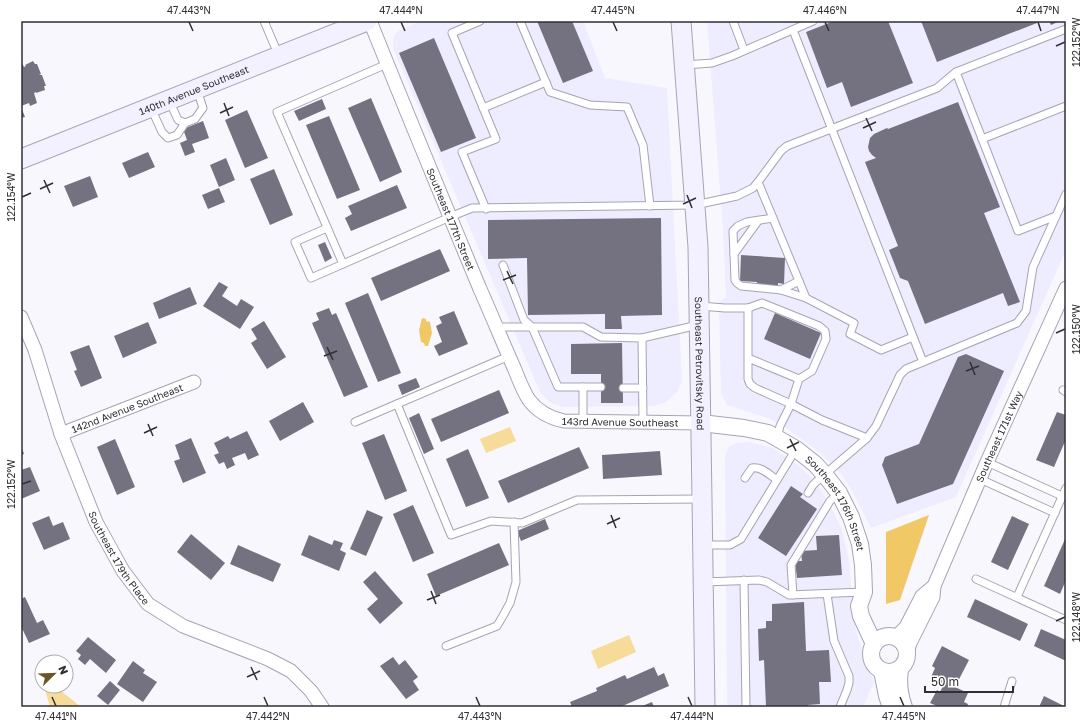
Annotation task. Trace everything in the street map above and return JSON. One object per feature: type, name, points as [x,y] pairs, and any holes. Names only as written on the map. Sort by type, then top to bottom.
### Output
[{"type":"main road","name":"140th Avenue Southeast","points":[[21,159],[369,21]]},
{"type":"main road","name":"Southeast Petrovitsky Road","points":[[681,21],[698,247],[705,707]]},
{"type":"street","name":"Southeast 177th Street","points":[[369,21],[496,327],[528,399],[541,412]]},
{"type":"street","name":"Southeast 171st Way","points":[[907,653],[910,643],[933,598],[934,586],[987,462],[1066,288]]},
{"type":"street","name":"Southeast 179th Place","points":[[21,317],[35,350],[61,434],[96,522],[123,571],[148,604],[183,626],[268,658],[291,671],[311,691],[322,707]]},
{"type":"street","name":"142nd Avenue Southeast","points":[[61,434],[194,382]]},
{"type":"street","name":"143rd Avenue Southeast","points":[[541,412],[555,419],[564,421],[701,423]]},
{"type":"street","name":"Southeast 176th Street","points":[[701,423],[768,433],[796,449],[815,464],[825,475],[838,493],[851,517],[860,544],[863,565],[864,592],[859,606],[861,616],[885,639],[902,642],[907,653]]},
{"type":"street","name":"Southeast 171st Way","points":[[885,639],[906,626],[922,596],[934,586]]},
{"type":"street","name":"Southeast 176th Street","points":[[885,639],[872,649],[871,654],[874,664],[882,671],[887,696],[891,707]]},
{"type":"street","points":[[882,671],[894,672],[900,669],[904,664],[907,653]]},
{"type":"street","points":[[900,669],[898,680],[900,697],[904,707]]},
{"type":"lane","points":[[264,21],[279,56]]},
{"type":"lane","points":[[480,21],[452,33],[496,139],[462,152],[486,209]]},
{"type":"lane","points":[[520,21],[550,92],[590,105],[627,106],[643,145],[650,206]]},
{"type":"lane","points":[[733,21],[744,50]]},
{"type":"lane","points":[[685,65],[712,63],[813,21]]},
{"type":"lane","points":[[327,228],[295,242],[311,278],[472,208],[695,205],[737,196],[753,188],[781,151],[787,146],[936,88],[956,72],[1066,29]]},
{"type":"lane","points":[[793,30],[923,362]]},
{"type":"lane","points":[[343,264],[276,112],[387,64]]},
{"type":"lane","points":[[956,72],[1018,231],[1056,216]]},
{"type":"lane","points":[[483,108],[546,82]]},
{"type":"lane","points":[[151,108],[162,132],[168,138],[177,135],[185,123],[195,119],[203,108],[197,89]]},
{"type":"lane","points":[[168,100],[178,120],[185,123]]},
{"type":"lane","points":[[982,139],[1066,106]]},
{"type":"lane","points":[[758,182],[806,298]]},
{"type":"lane","points":[[808,493],[813,485],[867,438],[876,426],[900,375],[906,368],[1017,323],[1026,310],[1033,267],[1066,194]]},
{"type":"lane","points":[[773,218],[747,222],[733,231],[735,280],[737,283],[741,286],[782,290],[806,298],[854,323],[850,334],[881,350],[913,337]]},
{"type":"lane","points":[[734,254],[758,221]]},
{"type":"lane","points":[[503,266],[524,320],[532,327],[558,387],[601,387]]},
{"type":"lane","points":[[782,290],[799,281]]},
{"type":"lane","points":[[496,327],[583,327],[601,337],[642,338],[699,315],[725,308],[748,308],[762,303],[819,326],[825,331],[826,339],[812,371],[799,379],[791,404],[780,426],[777,438]]},
{"type":"lane","points":[[748,308],[748,379],[750,384],[755,388],[822,420],[867,438]]},
{"type":"lane","points":[[642,338],[643,422]]},
{"type":"lane","points":[[355,422],[509,356]]},
{"type":"lane","points":[[748,358],[799,379]]},
{"type":"lane","points":[[583,387],[583,421]]},
{"type":"lane","points":[[623,388],[643,388]]},
{"type":"lane","points":[[397,404],[451,535],[491,521],[522,523],[578,500],[702,499]]},
{"type":"lane","points":[[703,545],[730,545],[741,539],[796,449]]},
{"type":"lane","points":[[987,462],[1062,496]]},
{"type":"lane","points":[[745,478],[752,468],[756,467],[777,480]]},
{"type":"lane","points":[[980,479],[1055,513]]},
{"type":"lane","points":[[1017,597],[1066,488]]},
{"type":"lane","points":[[793,595],[791,565],[830,501],[838,493]]},
{"type":"lane","points":[[446,646],[497,626],[504,614],[510,603],[516,582],[514,522]]},
{"type":"lane","points":[[976,579],[1066,620]]},
{"type":"lane","points":[[744,580],[746,707]]},
{"type":"lane","points":[[703,582],[759,580],[767,582],[789,595],[864,592]]},
{"type":"lane","points":[[827,594],[834,641],[849,676],[847,690],[840,707]]},
{"type":"lane","points":[[1004,707],[1012,681]]},
{"type":"shaded area","points":[[421,21],[583,21],[605,78],[667,88],[682,382],[677,392],[666,402],[654,406],[563,407],[549,402],[540,392],[393,48],[393,40],[398,31]]},
{"type":"shaded area","points":[[707,21],[1066,21],[1066,250],[956,497],[871,528],[851,489],[841,474],[819,452],[786,428],[768,418],[727,405],[721,394],[719,302],[726,297],[723,229]]},
{"type":"shaded area","points":[[422,318],[430,322],[432,333],[428,346],[425,346],[424,343],[421,342],[419,330]]},
{"type":"shaded area","points":[[510,427],[516,441],[486,453],[480,439]]},
{"type":"shaded area","points":[[749,442],[773,448],[798,465],[809,475],[821,490],[842,530],[849,561],[854,621],[858,638],[874,682],[863,707],[727,707],[725,456],[729,447],[736,443]]},
{"type":"shaded area","points":[[929,515],[900,600],[886,604],[886,532]]},
{"type":"shaded area","points":[[629,635],[636,652],[598,669],[591,651]]},
{"type":"shaded area","points":[[46,694],[65,694],[81,707],[50,707]]},
{"type":"building","points":[[537,21],[572,21],[593,71],[563,83]]},
{"type":"building","points":[[834,21],[888,21],[913,83],[851,107],[842,82],[827,88],[806,32]]},
{"type":"building","points":[[921,21],[1042,21],[937,62]]},
{"type":"building","points":[[1049,21],[1060,21],[1051,25]]},
{"type":"building","points":[[434,38],[476,138],[441,152],[399,53]]},
{"type":"building","points":[[21,61],[24,67],[33,61],[37,64],[41,74],[39,75],[42,75],[46,86],[44,86],[45,90],[34,93],[37,103],[30,106],[29,103],[21,106]]},
{"type":"building","points":[[371,98],[402,172],[380,182],[348,108]]},
{"type":"building","points":[[322,99],[326,109],[299,121],[294,111]]},
{"type":"building","points":[[958,102],[1000,207],[984,213],[1020,302],[1008,306],[1003,293],[925,324],[908,281],[900,278],[889,250],[898,246],[865,162],[876,158],[869,151],[868,147],[870,138],[874,134]]},
{"type":"building","points":[[21,107],[25,117],[21,118]]},
{"type":"building","points":[[247,110],[268,158],[245,168],[225,120]]},
{"type":"building","points":[[329,116],[360,190],[337,199],[306,125]]},
{"type":"building","points":[[203,121],[209,138],[192,144],[195,152],[185,156],[180,143],[187,140],[183,129]]},
{"type":"building","points":[[148,152],[155,167],[129,178],[122,163]]},
{"type":"building","points":[[226,158],[235,180],[219,187],[210,165]]},
{"type":"building","points":[[274,169],[293,215],[270,225],[250,179]]},
{"type":"building","points":[[90,176],[98,197],[73,207],[64,186]]},
{"type":"building","points":[[397,185],[407,208],[351,231],[345,218],[352,214],[348,206]]},
{"type":"building","points":[[219,188],[225,202],[208,209],[202,195]]},
{"type":"building","points":[[661,218],[662,315],[621,316],[622,329],[605,329],[605,314],[528,315],[527,258],[488,259],[488,220]]},
{"type":"building","points":[[325,242],[332,258],[325,262],[318,245]]},
{"type":"building","points":[[440,249],[450,271],[381,301],[371,278]]},
{"type":"building","points":[[741,255],[785,258],[784,284],[778,283],[778,286],[757,285],[757,282],[740,281]]},
{"type":"building","points":[[219,282],[228,287],[222,296],[237,306],[241,299],[254,307],[240,329],[203,306]]},
{"type":"building","points":[[190,287],[197,304],[159,319],[153,303]]},
{"type":"building","points":[[368,293],[401,373],[378,382],[345,303]]},
{"type":"building","points":[[329,308],[332,315],[336,313],[368,387],[344,397],[312,323],[319,320],[316,313]]},
{"type":"building","points":[[454,311],[468,344],[439,356],[434,346],[442,342],[436,326],[442,323],[439,317]]},
{"type":"building","points":[[775,313],[821,333],[810,359],[764,339]]},
{"type":"building","points":[[264,321],[286,357],[267,369],[251,343],[257,339],[251,329]]},
{"type":"building","points":[[148,322],[157,343],[123,358],[114,336]]},
{"type":"building","points":[[622,343],[623,403],[601,403],[601,374],[571,374],[571,344]]},
{"type":"building","points":[[89,345],[102,378],[81,387],[74,371],[77,370],[70,352]]},
{"type":"building","points":[[966,354],[1004,371],[953,484],[897,504],[882,465],[885,457],[919,444],[958,357]]},
{"type":"building","points":[[416,378],[420,387],[402,395],[398,385]]},
{"type":"building","points":[[499,390],[509,413],[441,442],[431,419]]},
{"type":"building","points":[[303,402],[314,422],[280,441],[269,421]]},
{"type":"building","points":[[1057,412],[1066,415],[1066,439],[1054,467],[1036,460]]},
{"type":"building","points":[[419,413],[434,449],[424,454],[409,418]]},
{"type":"building","points":[[247,431],[259,455],[248,460],[245,453],[232,458],[235,465],[227,469],[224,462],[219,464],[214,455],[219,453],[214,443],[228,436],[230,439]]},
{"type":"building","points":[[384,434],[407,491],[385,500],[362,443]]},
{"type":"building","points":[[191,438],[206,473],[183,483],[174,461],[180,459],[175,445]]},
{"type":"building","points":[[115,439],[135,487],[117,495],[97,447]]},
{"type":"building","points":[[21,445],[24,454],[21,455]]},
{"type":"building","points":[[579,447],[589,468],[508,503],[498,481]]},
{"type":"building","points":[[468,449],[489,498],[466,507],[446,459]]},
{"type":"building","points":[[660,451],[662,475],[603,479],[602,455]]},
{"type":"building","points":[[30,467],[40,491],[21,499],[21,470]]},
{"type":"building","points":[[791,486],[803,494],[800,497],[817,509],[786,556],[758,538]]},
{"type":"building","points":[[413,505],[434,553],[413,562],[393,514]]},
{"type":"building","points":[[367,510],[383,517],[366,556],[350,549]]},
{"type":"building","points":[[49,516],[53,526],[63,522],[70,539],[44,550],[32,523]]},
{"type":"building","points":[[1012,516],[1029,524],[1008,570],[991,562]]},
{"type":"building","points":[[545,519],[549,529],[521,541],[517,531]]},
{"type":"building","points":[[191,534],[225,563],[211,580],[177,552]]},
{"type":"building","points":[[309,535],[332,545],[334,540],[343,543],[340,550],[346,553],[339,571],[301,555]]},
{"type":"building","points":[[839,535],[842,575],[797,578],[795,561],[802,561],[801,551],[817,550],[816,536]]},
{"type":"building","points":[[1066,537],[1066,580],[1060,594],[1044,586]]},
{"type":"building","points":[[499,543],[509,565],[436,596],[427,574]]},
{"type":"building","points":[[238,545],[281,564],[273,582],[230,564]]},
{"type":"building","points":[[375,571],[403,603],[380,624],[367,609],[378,599],[363,582]]},
{"type":"building","points":[[25,597],[37,623],[43,620],[50,634],[29,643],[21,626],[21,599]]},
{"type":"building","points":[[975,599],[1028,624],[1020,641],[967,617]]},
{"type":"building","points":[[804,602],[806,651],[829,650],[831,682],[819,682],[820,704],[808,705],[808,707],[766,707],[764,660],[759,661],[758,629],[766,628],[766,621],[772,621],[772,604]]},
{"type":"building","points":[[1041,629],[1066,640],[1066,661],[1034,646]]},
{"type":"building","points":[[88,637],[116,660],[106,673],[90,659],[85,665],[78,659],[81,655],[76,651]]},
{"type":"building","points":[[942,646],[969,660],[955,687],[968,693],[964,702],[968,704],[967,707],[936,707],[937,706],[930,703],[937,690],[940,692],[944,684],[931,677],[935,668],[932,666]]},
{"type":"building","points":[[393,657],[399,665],[405,660],[418,677],[413,681],[419,690],[406,699],[380,666]]},
{"type":"building","points":[[133,661],[145,670],[143,673],[157,682],[143,702],[117,684]]},
{"type":"building","points":[[654,667],[658,676],[664,673],[669,686],[620,707],[572,707],[570,702],[597,691],[596,688],[625,675],[627,679]]},
{"type":"building","points":[[110,681],[120,690],[108,705],[97,696]]},
{"type":"building","points":[[1044,696],[1066,707],[1039,707]]},
{"type":"building","points":[[652,702],[654,707],[640,707]]}]
